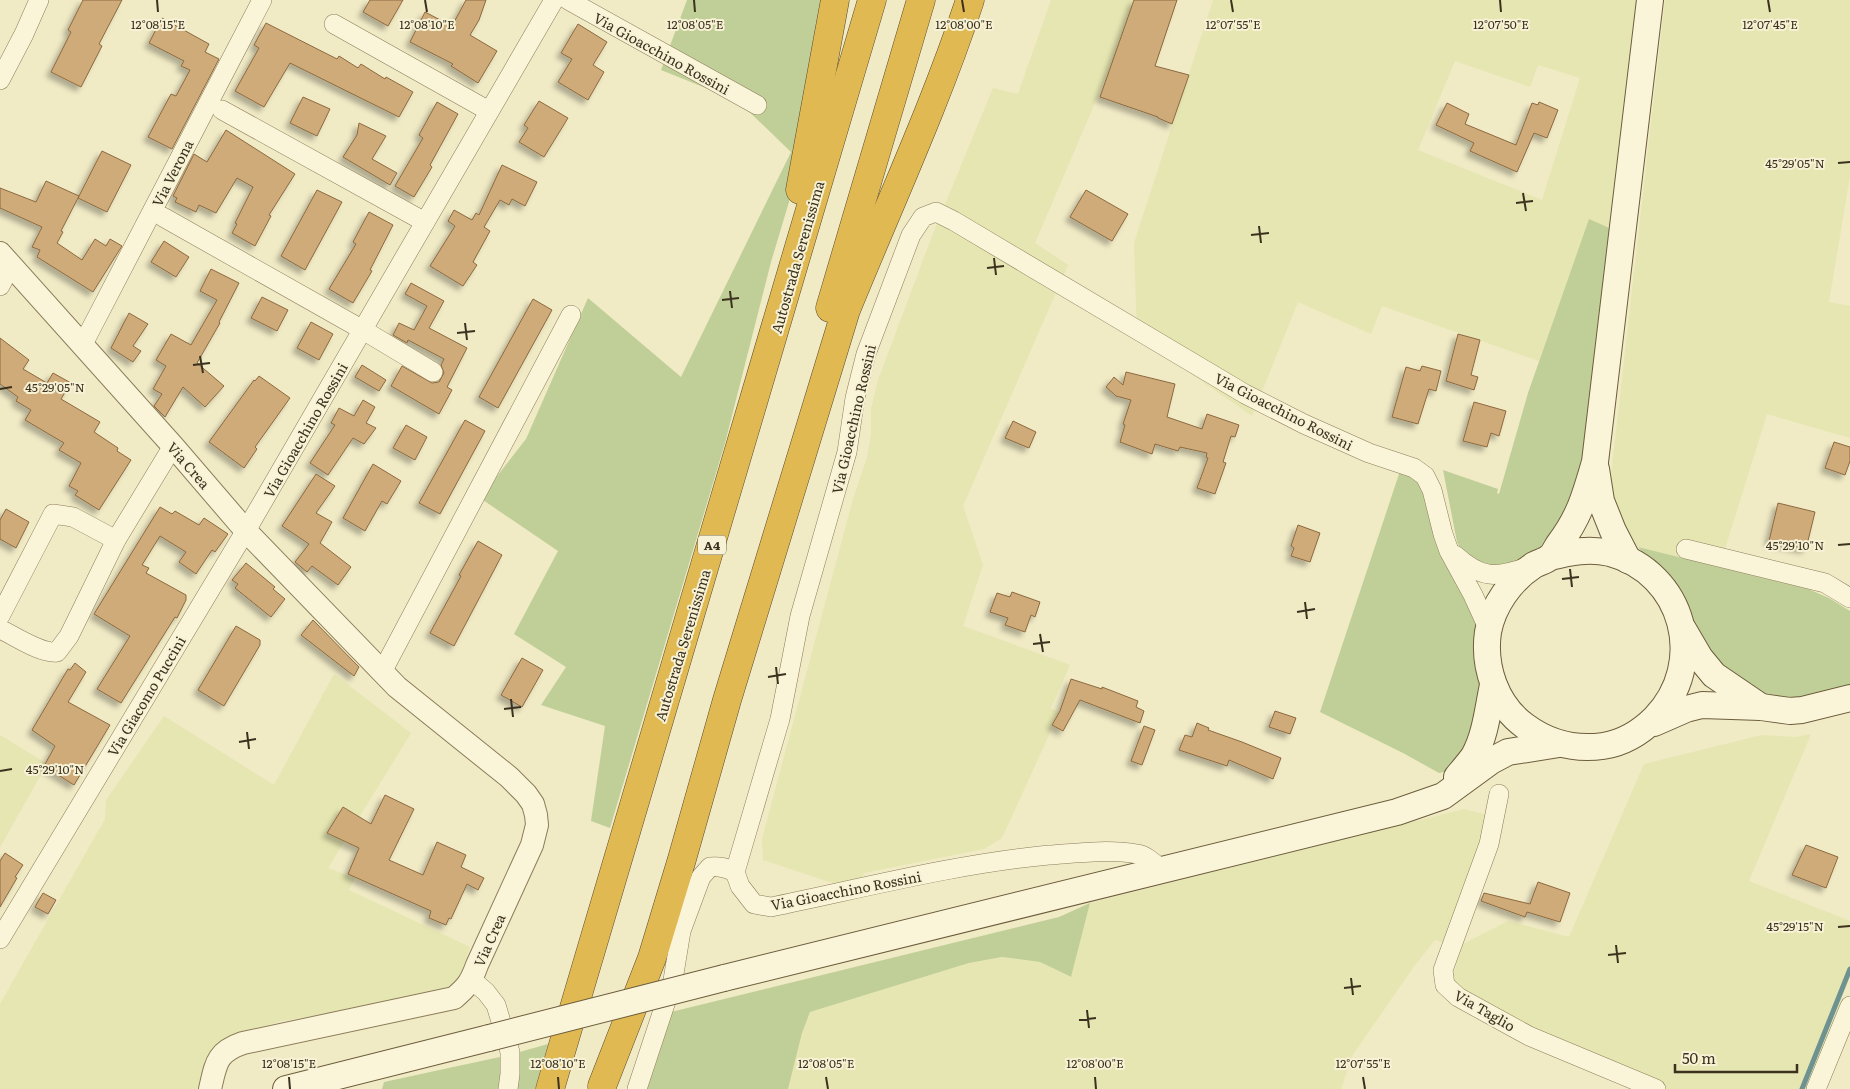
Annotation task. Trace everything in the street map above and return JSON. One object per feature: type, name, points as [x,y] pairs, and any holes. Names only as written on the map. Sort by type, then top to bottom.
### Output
[{"type":"highway","points":[[772,342],[786,236],[800,190],[835,0]]},
{"type":"highway","name":"Autostrada Serenissima","points":[[550,1089],[872,0]]},
{"type":"highway","points":[[601,1088],[920,0]]},
{"type":"highway","points":[[601,1088],[652,958],[846,310],[921,135],[970,0]]},
{"type":"main road","points":[[1650,0],[1595,462],[1586,495],[1577,517],[1542,561],[1513,582],[1497,604],[1489,630],[1487,658],[1493,684],[1504,705],[1519,722],[1538,735],[1559,744],[1579,747],[1608,745],[1621,741],[1646,727],[1686,709],[1702,705],[1761,707],[1790,711],[1802,710],[1850,698]]},
{"type":"main road","points":[[1595,462],[1602,501],[1612,531],[1628,560]]},
{"type":"main road","points":[[1542,561],[1570,552],[1589,550],[1609,553],[1628,560],[1647,572],[1663,587],[1675,606],[1682,628],[1700,658],[1714,675],[1761,707]]},
{"type":"main road","points":[[1646,727],[1666,707],[1678,682],[1684,655],[1682,628]]},
{"type":"main road","points":[[1443,796],[1474,756],[1487,721],[1493,684]]},
{"type":"main road","points":[[286,1089],[724,978],[1397,812],[1443,796],[1491,761],[1508,752],[1559,744]]},
{"type":"street","points":[[0,80],[39,0]]},
{"type":"street","name":"Via Verona","points":[[82,346],[262,0]]},
{"type":"street","name":"Via Gioacchino Rossini","points":[[246,531],[554,0]]},
{"type":"street","name":"Via Gioacchino Rossini","points":[[568,0],[757,106]]},
{"type":"street","points":[[334,24],[489,112]]},
{"type":"street","points":[[222,110],[425,222]]},
{"type":"street","name":"Via Gioacchino Rossini","points":[[1162,870],[1152,861],[1138,854],[1106,852],[1039,856],[976,865],[771,907],[754,904],[740,886],[735,872],[780,719],[800,616],[847,452],[855,398],[866,354],[911,235],[923,217],[936,212],[954,221],[1245,394],[1304,424],[1369,453],[1414,468],[1425,476],[1432,490],[1443,534],[1450,551],[1489,630]]},
{"type":"street","points":[[163,217],[363,330],[433,372]]},
{"type":"street","points":[[0,286],[5,259]]},
{"type":"street","name":"Via Crea","points":[[5,259],[173,446],[246,531],[397,687],[509,777],[532,804],[536,815],[537,825],[532,845],[472,980],[454,998],[231,1047],[220,1056],[210,1089]]},
{"type":"street","points":[[382,672],[571,315]]},
{"type":"street","points":[[0,629],[41,650],[57,652],[69,636],[116,540],[173,446]]},
{"type":"street","points":[[0,616],[53,514],[73,518],[116,540]]},
{"type":"street","name":"Via Giacomo Puccini","points":[[0,939],[246,531]]},
{"type":"street","points":[[1686,549],[1825,583],[1850,598]]},
{"type":"street","name":"Via Gioacchino Rossini","points":[[1450,551],[1470,568],[1489,574],[1506,574],[1542,561]]},
{"type":"street","name":"Via Taglio","points":[[1499,794],[1489,844],[1443,970],[1445,985],[1458,997],[1529,1036],[1656,1089]]},
{"type":"street","points":[[637,1089],[674,980],[681,931],[701,878],[710,867],[720,866],[735,872]]},
{"type":"street","points":[[472,980],[486,992],[496,1005],[510,1052],[508,1089]]},
{"type":"street","points":[[1816,1089],[1850,1006]]},
{"type":"green space","points":[[687,0],[832,0],[814,96],[789,202],[771,262],[725,443],[610,828],[591,821],[605,726],[541,705],[566,667],[514,634],[558,551],[480,498],[526,439],[588,298],[681,377],[791,152],[738,101],[661,70]]},
{"type":"green space","points":[[1051,0],[1139,0],[1035,243],[1068,265],[963,506],[983,565],[963,626],[1070,665],[1051,708],[1059,713],[1002,838],[984,849],[864,873],[857,891],[763,860],[762,839],[853,499],[867,457],[871,434],[871,409],[878,380],[932,236],[993,88],[1018,94]]},
{"type":"green space","points":[[1213,0],[1640,0],[1614,230],[1589,220],[1539,361],[1382,306],[1371,334],[1298,302],[1252,416],[1137,336],[1134,243]],"holes":[[[1455,61],[1530,87],[1538,65],[1580,78],[1542,200],[1418,150]]]},
{"type":"green space","points":[[1665,0],[1850,0],[1850,176],[1829,302],[1850,306],[1850,438],[1767,414],[1719,568],[1638,547],[1627,538],[1609,492]]},
{"type":"green space","points":[[1589,219],[1614,230],[1580,500],[1545,546],[1498,571],[1464,555],[1457,542],[1443,470],[1498,489],[1497,493],[1499,494],[1528,393]]},
{"type":"green space","points":[[1400,471],[1416,477],[1480,615],[1482,720],[1452,770],[1439,773],[1320,712]]},
{"type":"green space","points":[[1638,547],[1808,589],[1829,598],[1850,611],[1850,693],[1802,705],[1744,691],[1714,666],[1676,589]]},
{"type":"green space","points":[[334,674],[411,733],[328,868],[355,878],[349,890],[470,947],[461,974],[448,987],[410,999],[278,1022],[225,1038],[213,1049],[199,1089],[0,1089],[0,1004],[105,819],[106,800],[164,716],[274,785]]},
{"type":"green space","points":[[1811,734],[1749,881],[1850,921],[1850,977],[1807,1089],[1661,1089],[1591,1062],[1454,988],[1453,975],[1463,944],[1508,921],[1569,937],[1644,764],[1762,735],[1795,737]]},
{"type":"green space","points":[[0,735],[47,764],[0,847]]},
{"type":"green space","points":[[1464,809],[1491,816],[1455,946],[1435,940],[1415,965],[1352,1056],[1341,1089],[788,1089],[802,1032],[810,1012],[969,963],[1002,957],[1040,962],[1070,977],[1090,903]]},
{"type":"green space","points":[[1090,903],[1071,977],[1040,962],[1002,957],[969,963],[810,1012],[802,1033],[788,1089],[631,1089],[671,1012],[1059,917]]},
{"type":"green space","points":[[548,1044],[535,1089],[382,1089],[384,1082],[509,1055]]},
{"type":"building","points":[[83,0],[122,0],[99,44],[102,46],[81,87],[51,72],[71,32],[68,30]]},
{"type":"building","points":[[370,0],[403,0],[388,26],[363,12]]},
{"type":"building","points":[[466,0],[486,0],[479,20],[470,35],[497,51],[478,83],[451,66],[453,64],[410,42],[425,12],[452,26]]},
{"type":"building","points":[[1134,0],[1177,0],[1155,66],[1189,75],[1172,124],[1158,117],[1100,97]]},
{"type":"building","points":[[162,18],[209,44],[205,52],[219,59],[172,149],[148,137],[171,94],[176,96],[190,70],[181,66],[184,61],[149,43]]},
{"type":"building","points":[[266,23],[337,59],[339,56],[358,68],[361,64],[385,79],[386,77],[413,92],[399,117],[290,63],[264,107],[235,91],[259,48],[254,45]]},
{"type":"building","points":[[578,24],[607,42],[593,65],[604,72],[588,100],[558,82],[572,59],[561,53]]},
{"type":"building","points":[[303,97],[330,109],[317,136],[290,123]]},
{"type":"building","points":[[539,101],[568,118],[544,157],[519,142],[528,128],[524,125]]},
{"type":"building","points":[[437,102],[458,114],[430,165],[432,167],[414,197],[395,186],[423,138],[419,135]]},
{"type":"building","points":[[1539,102],[1558,110],[1547,138],[1534,133],[1517,172],[1470,151],[1474,143],[1436,125],[1447,103],[1469,114],[1465,124],[1516,145],[1532,103],[1538,105]]},
{"type":"building","points":[[359,123],[386,136],[372,159],[397,173],[390,185],[343,157],[357,135]]},
{"type":"building","points":[[226,130],[295,174],[269,215],[271,216],[255,246],[232,233],[253,187],[237,178],[216,213],[199,205],[196,212],[175,202],[177,198],[173,196],[194,154],[207,162]]},
{"type":"building","points":[[102,151],[131,165],[107,212],[78,198]]},
{"type":"building","points":[[502,165],[537,182],[525,206],[512,199],[509,205],[500,200],[484,227],[490,231],[473,262],[477,265],[463,286],[430,266],[455,226],[448,221],[454,210],[472,220],[476,213],[479,215]]},
{"type":"building","points":[[46,181],[79,196],[57,243],[82,260],[95,239],[106,246],[110,239],[122,246],[93,292],[37,257],[40,250],[32,247],[42,227],[0,208],[0,188],[36,202]]},
{"type":"building","points":[[317,190],[342,202],[305,270],[281,256]]},
{"type":"building","points":[[1086,190],[1128,214],[1112,241],[1070,217]]},
{"type":"building","points":[[369,212],[393,225],[370,270],[372,271],[353,303],[329,289],[356,244],[353,242]]},
{"type":"building","points":[[164,241],[189,257],[176,277],[151,262]]},
{"type":"building","points":[[211,269],[239,283],[220,323],[197,363],[224,386],[205,407],[183,387],[165,417],[154,406],[162,394],[153,389],[166,366],[156,360],[171,334],[191,345],[217,300],[200,291]]},
{"type":"building","points":[[411,283],[444,301],[429,328],[467,348],[447,387],[452,390],[439,414],[391,386],[402,366],[432,383],[439,382],[444,373],[441,365],[444,359],[408,340],[407,343],[393,335],[399,323],[414,330],[427,306],[405,294]]},
{"type":"building","points":[[262,297],[288,310],[277,331],[251,318]]},
{"type":"building","points":[[533,299],[552,310],[498,408],[479,397]]},
{"type":"building","points":[[129,313],[148,324],[133,346],[141,351],[133,362],[111,348]]},
{"type":"building","points":[[311,322],[333,334],[319,360],[297,348]]},
{"type":"building","points":[[1458,334],[1480,340],[1471,375],[1478,377],[1474,390],[1446,381]]},
{"type":"building","points":[[0,338],[29,360],[23,369],[47,383],[53,373],[71,383],[61,399],[100,422],[94,432],[118,448],[117,451],[131,460],[99,510],[75,495],[78,491],[69,486],[81,463],[59,450],[64,443],[25,420],[31,410],[16,401],[18,397],[0,384]]},
{"type":"building","points":[[362,365],[386,380],[379,391],[355,377]]},
{"type":"building","points":[[1422,366],[1441,371],[1436,391],[1429,389],[1418,424],[1392,417],[1406,367],[1420,371]]},
{"type":"building","points":[[1126,372],[1175,384],[1167,417],[1202,429],[1207,414],[1239,425],[1235,437],[1231,436],[1223,462],[1226,463],[1215,494],[1197,488],[1208,458],[1206,457],[1207,453],[1180,447],[1178,451],[1155,444],[1152,454],[1120,442],[1125,425],[1123,424],[1131,400],[1116,396],[1106,387],[1114,377],[1123,385]]},
{"type":"building","points":[[259,376],[290,398],[255,447],[257,449],[244,468],[209,442],[254,380]]},
{"type":"building","points":[[363,400],[375,407],[366,423],[376,428],[364,444],[353,438],[328,475],[310,463],[335,425],[331,423],[339,408],[354,416]]},
{"type":"building","points":[[1474,402],[1506,411],[1499,436],[1491,433],[1487,447],[1463,441]]},
{"type":"building","points":[[465,420],[485,431],[440,514],[419,503]]},
{"type":"building","points":[[1013,421],[1036,432],[1029,448],[1005,438]]},
{"type":"building","points":[[406,425],[427,437],[415,460],[393,448]]},
{"type":"building","points":[[1834,442],[1850,447],[1850,461],[1845,475],[1825,468]]},
{"type":"building","points":[[373,464],[401,481],[387,504],[382,501],[365,531],[343,518]]},
{"type":"building","points":[[316,474],[335,486],[316,513],[332,522],[320,543],[351,567],[338,585],[312,566],[307,572],[295,562],[309,544],[282,526]]},
{"type":"building","points":[[1778,503],[1815,512],[1806,549],[1769,541]]},
{"type":"building","points":[[160,507],[172,514],[175,511],[199,525],[204,518],[228,534],[215,552],[212,550],[196,574],[179,562],[186,552],[160,536],[142,565],[149,568],[146,573],[186,595],[186,600],[177,618],[175,617],[121,703],[97,689],[130,636],[94,614]]},
{"type":"building","points":[[6,509],[29,522],[16,548],[0,539],[0,520]]},
{"type":"building","points":[[1298,525],[1320,533],[1310,562],[1291,556],[1294,548],[1291,546]]},
{"type":"building","points":[[478,541],[502,555],[454,646],[430,633]]},
{"type":"building","points":[[246,563],[275,587],[273,589],[285,599],[271,617],[235,588],[238,584],[232,580]]},
{"type":"building","points":[[1012,592],[1040,602],[1035,617],[1031,615],[1025,632],[1005,625],[1008,618],[990,612],[997,593],[1010,597]]},
{"type":"building","points":[[313,620],[359,667],[354,676],[301,635]]},
{"type":"building","points":[[236,626],[260,640],[260,645],[224,706],[198,690]]},
{"type":"building","points":[[522,658],[543,670],[522,707],[501,695]]},
{"type":"building","points":[[75,663],[86,672],[68,702],[110,725],[74,785],[44,766],[55,746],[32,730],[68,669],[70,670]]},
{"type":"building","points":[[1071,679],[1102,689],[1102,687],[1138,701],[1136,707],[1144,711],[1140,723],[1080,700],[1063,731],[1052,725],[1060,711]]},
{"type":"building","points":[[1275,711],[1296,718],[1290,734],[1269,727]]},
{"type":"building","points":[[1197,723],[1209,728],[1208,730],[1281,758],[1273,779],[1229,760],[1227,766],[1179,750],[1185,735],[1192,737]]},
{"type":"building","points":[[1144,726],[1155,730],[1142,765],[1131,761]]},
{"type":"building","points":[[385,795],[414,809],[389,860],[423,875],[437,842],[466,855],[461,867],[484,878],[478,890],[467,884],[451,919],[449,918],[446,925],[429,918],[431,911],[348,874],[359,848],[327,833],[343,807],[371,824]]},
{"type":"building","points":[[1806,845],[1838,857],[1826,888],[1792,875]]},
{"type":"building","points":[[5,853],[23,865],[0,907],[0,861]]},
{"type":"building","points":[[1538,882],[1570,893],[1560,922],[1527,912],[1525,917],[1481,901],[1484,893],[1530,904]]},
{"type":"building","points":[[43,893],[56,900],[48,914],[35,907]]},
{"type":"waterway","points":[[1802,1089],[1850,969]]}]
